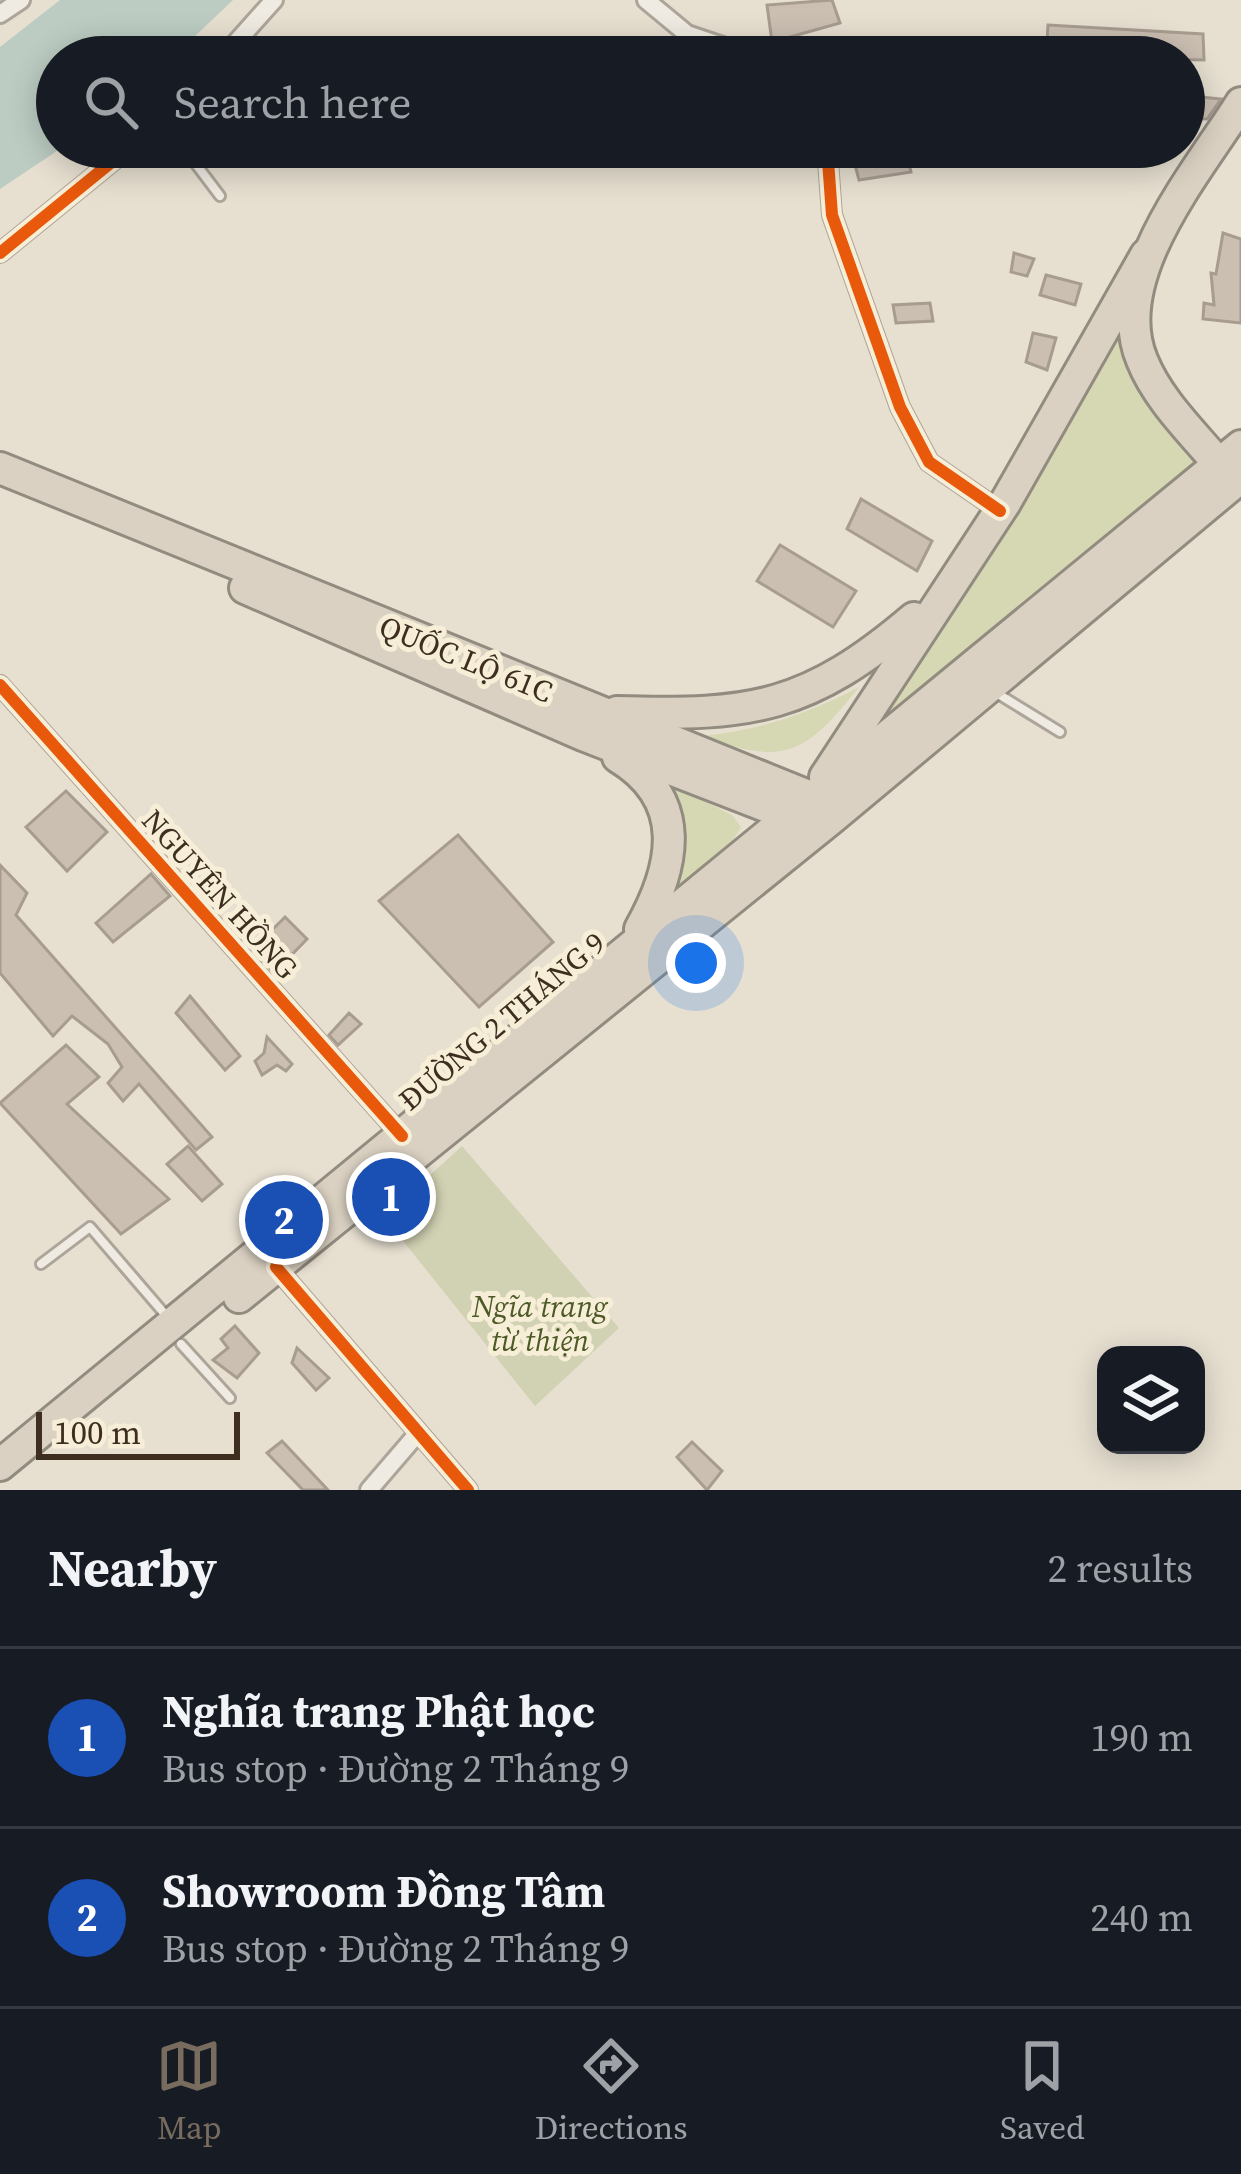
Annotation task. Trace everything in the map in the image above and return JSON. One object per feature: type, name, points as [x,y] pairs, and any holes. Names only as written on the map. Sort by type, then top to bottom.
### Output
[{"type":"highway","points":[[1205,160],[1241,103]]},
{"type":"highway","points":[[1235,464],[1167,370],[1151,328],[1165,250],[1241,127]]},
{"type":"highway","points":[[811,817],[946,591],[1000,511],[1145,255],[1200,168]]},
{"type":"highway","points":[[1145,255],[1135,336],[1141,358],[1153,382],[1235,464]]},
{"type":"highway","name":"ĐƯỜNG 2 THÁNG 9","points":[[2,1490],[402,1136],[626,949],[989,686],[1235,464]]},
{"type":"highway","name":"ĐƯỜNG 2 THÁNG 9","points":[[0,1465],[177,1334],[276,1268],[1235,464]]},
{"type":"highway","name":"QUỐC LỘ 61C","points":[[0,468],[811,817]]},
{"type":"highway","points":[[588,723],[714,715],[792,698],[865,660],[946,591]]},
{"type":"highway","points":[[588,723],[638,769],[666,817],[667,874],[626,949]]},
{"type":"street","points":[[0,14],[21,0]]},
{"type":"street","points":[[242,36],[274,0]]},
{"type":"street","points":[[646,0],[693,36]]},
{"type":"street","points":[[0,253],[104,168]]},
{"type":"street","points":[[828,168],[832,215],[900,406],[929,462],[1000,511]]},
{"type":"street","name":"NGUYÊN HỒNG","points":[[0,685],[402,1136]]},
{"type":"street","points":[[276,1268],[468,1490]]},
{"type":"street","points":[[369,1490],[418,1433]]},
{"type":"lane","points":[[199,168],[220,196]]},
{"type":"lane","points":[[989,686],[1016,710],[1060,732]]},
{"type":"lane","points":[[40,1264],[90,1227],[230,1398]]},
{"type":"green space","points":[[1124,329],[1204,461],[857,748],[1116,331]]},
{"type":"green space","points":[[859,687],[824,727],[792,748],[755,751],[703,736],[783,719]]},
{"type":"green space","points":[[653,776],[732,815],[741,827],[729,847],[677,893],[681,859]]},
{"type":"green space","name":"Ngĩa trang từ thiện","points":[[462,1146],[619,1328],[535,1406],[384,1217]]},
{"type":"shaded area","points":[[60,0],[233,0],[195,36],[36,36],[36,165],[0,189],[0,47]]},
{"type":"building","points":[[832,0],[840,23],[793,36],[771,36],[767,5]]},
{"type":"building","points":[[1048,25],[1203,36],[1047,36]]},
{"type":"building","points":[[1205,97],[1221,99],[1207,119]]},
{"type":"building","points":[[856,168],[910,168],[911,172],[859,180]]},
{"type":"building","points":[[1223,233],[1241,239],[1241,323],[1203,319],[1204,303],[1214,305],[1211,273],[1216,274]]},
{"type":"building","points":[[1014,253],[1034,259],[1027,276],[1011,272]]},
{"type":"building","points":[[1046,275],[1081,284],[1075,305],[1040,295]]},
{"type":"building","points":[[930,303],[933,321],[896,323],[893,305]]},
{"type":"building","points":[[1033,333],[1056,338],[1047,370],[1026,362]]},
{"type":"building","points":[[861,499],[932,541],[917,571],[847,529]]},
{"type":"building","points":[[780,545],[856,591],[833,627],[757,581]]},
{"type":"building","points":[[66,791],[107,832],[67,871],[26,827]]},
{"type":"building","points":[[458,835],[553,942],[479,1007],[379,901]]},
{"type":"building","points":[[0,865],[27,893],[16,915],[212,1137],[196,1150],[139,1084],[123,1101],[108,1083],[122,1067],[108,1044],[72,1016],[53,1036],[0,973]]},
{"type":"building","points":[[151,874],[170,896],[113,942],[96,923]]},
{"type":"building","points":[[285,917],[307,939],[274,973],[253,949]]},
{"type":"building","points":[[190,996],[240,1056],[225,1070],[176,1013]]},
{"type":"building","points":[[349,1013],[361,1024],[338,1045],[329,1035]]},
{"type":"building","points":[[267,1037],[292,1064],[286,1071],[277,1065],[262,1075],[255,1061],[264,1053]]},
{"type":"building","points":[[66,1045],[99,1077],[67,1104],[169,1199],[121,1234],[0,1103]]},
{"type":"building","points":[[188,1146],[222,1184],[202,1201],[167,1164]]},
{"type":"building","points":[[235,1326],[259,1353],[237,1378],[213,1360],[228,1348],[221,1339]]},
{"type":"building","points":[[297,1348],[329,1378],[316,1390],[292,1363]]},
{"type":"building","points":[[282,1441],[328,1490],[303,1490],[267,1453]]},
{"type":"building","points":[[692,1442],[722,1471],[707,1490],[677,1457]]},
{"type":"cycle path","points":[[0,253],[104,168]]},
{"type":"cycle path","points":[[829,168],[832,215],[900,407],[929,462],[1000,511]]},
{"type":"cycle path","points":[[0,685],[402,1136]]},
{"type":"cycle path","points":[[276,1267],[468,1490]]},
{"type":"place","name":"Nghĩa trang Phật học","points":[[391,1197]]},
{"type":"place","name":"Showroom Đồng Tâm","points":[[284,1220]]}]
